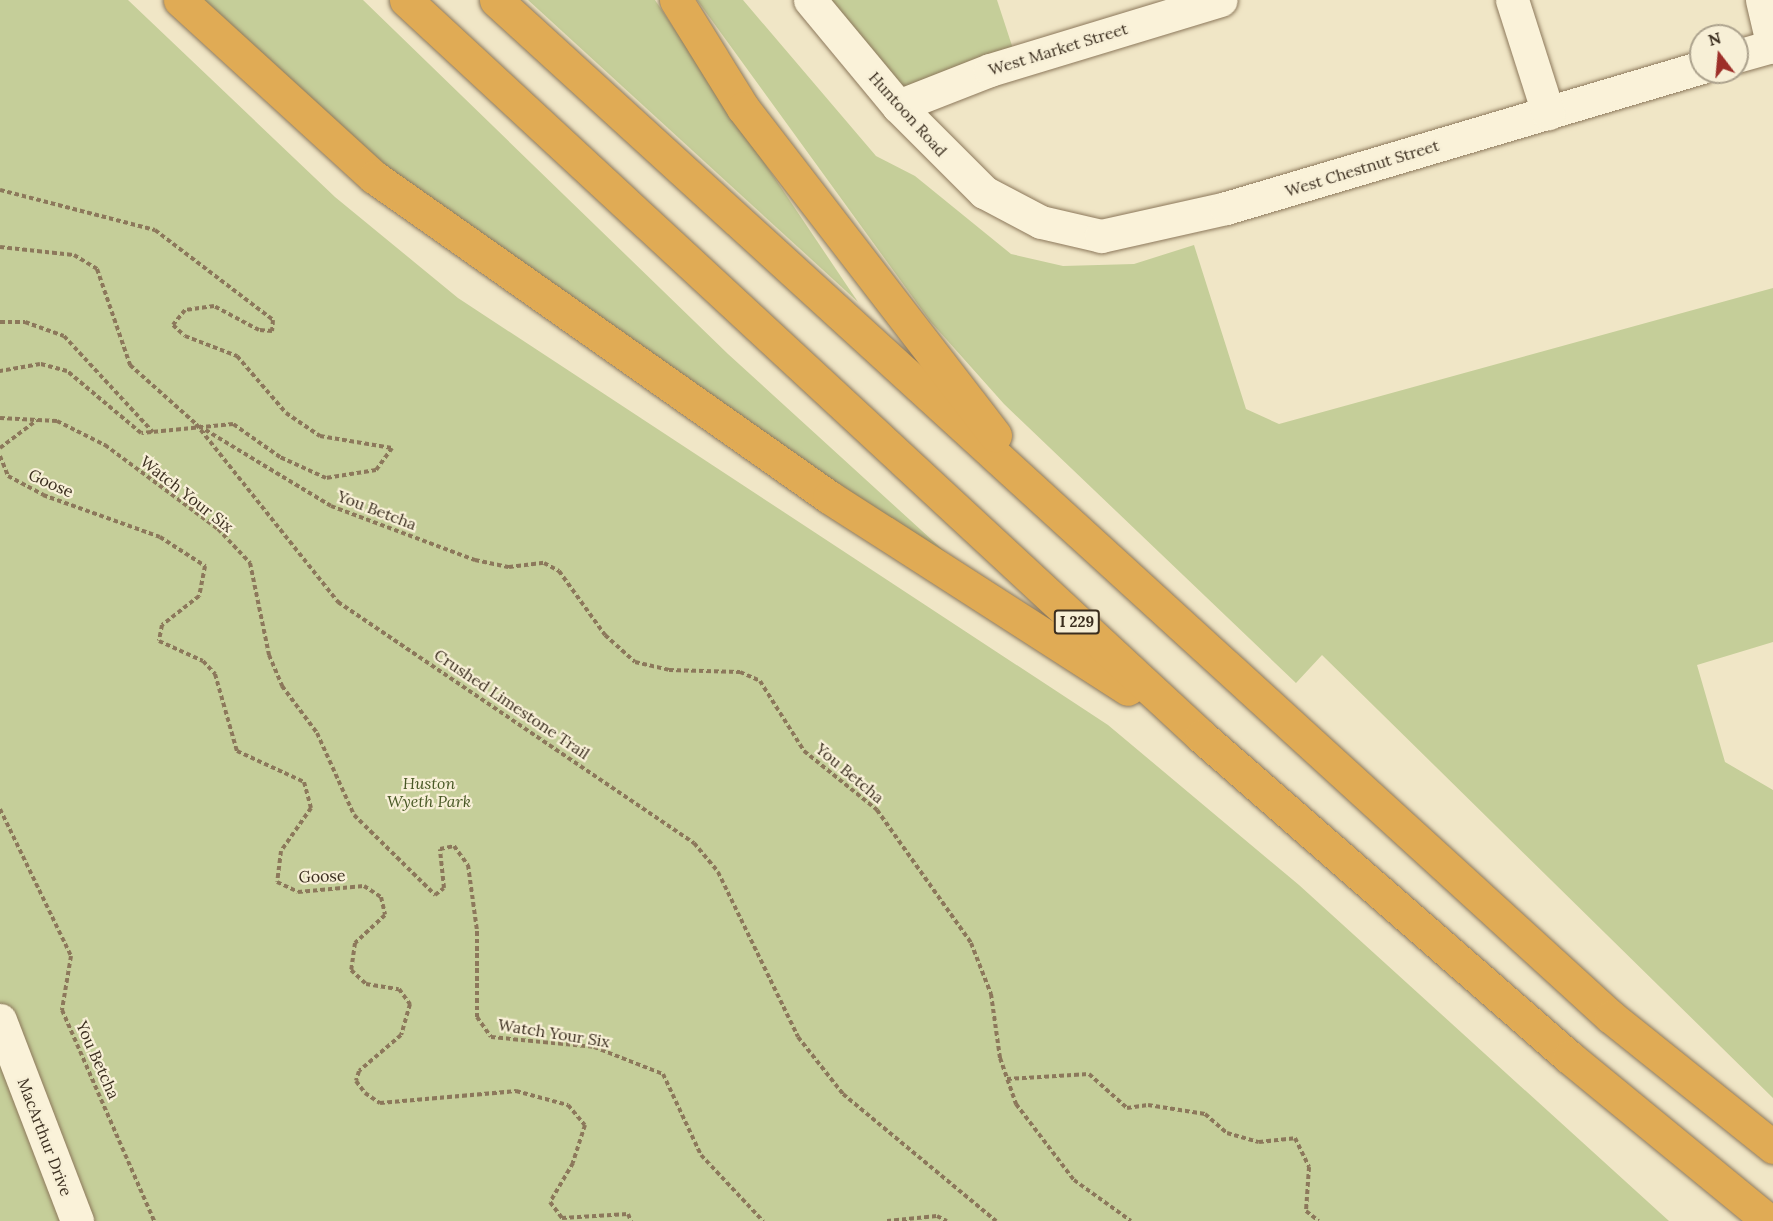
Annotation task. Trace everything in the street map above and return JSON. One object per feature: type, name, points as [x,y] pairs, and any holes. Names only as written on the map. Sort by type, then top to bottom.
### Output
[{"type":"highway","points":[[180,0],[374,177],[829,497],[1201,736]]},
{"type":"highway","name":"I 229","points":[[406,0],[1201,736],[1569,1058],[1769,1221]]},
{"type":"highway","points":[[496,0],[1611,1017],[1773,1147]]},
{"type":"highway","points":[[676,0],[743,108],[1049,505]]},
{"type":"street","name":"Huntoon Road","points":[[810,0],[898,106],[984,192],[1021,211]]},
{"type":"street","name":"West Market Street","points":[[898,106],[990,70],[1221,0]]},
{"type":"street","points":[[1512,0],[1548,113]]},
{"type":"street","points":[[1749,53],[1773,46],[1762,0]]},
{"type":"street","name":"West Chestnut Street","points":[[1021,211],[1041,222],[1101,236],[1151,228],[1689,71]]},
{"type":"street","name":"MacArthur Drive","points":[[0,1020],[77,1221]]},
{"type":"path","name":"You Betcha","points":[[0,190],[155,230],[273,320],[272,331],[259,330],[214,306],[185,310],[173,325],[185,336],[237,356],[286,413],[320,436],[392,448],[376,470],[326,478],[280,457],[233,424],[196,424]]},
{"type":"path","name":"Crushed Limestone Trail","points":[[0,247],[74,255],[97,269],[130,365],[196,424],[338,602],[694,843],[718,872],[798,1037],[843,1094],[996,1221]]},
{"type":"path","name":"Watch Your Six","points":[[0,322],[25,322],[64,336],[153,432]]},
{"type":"path","name":"Watch Your Six","points":[[0,371],[40,364],[67,371],[141,433],[196,424]]},
{"type":"path","name":"Watch Your Six","points":[[0,418],[57,421],[105,445],[218,529],[250,563],[269,655],[282,686],[328,753],[354,815],[435,895],[444,888],[440,849],[454,846],[468,865],[477,931],[477,1017],[491,1037],[594,1047],[663,1074],[701,1155],[763,1221]]},
{"type":"path","points":[[0,448],[38,419]]},
{"type":"path","name":"You Betcha","points":[[196,424],[331,506],[475,560],[509,567],[544,563],[559,571],[604,635],[635,662],[669,670],[740,672],[760,681],[804,751],[877,810],[971,943],[991,994],[1007,1079],[1016,1104],[1074,1180],[1131,1221]]},
{"type":"path","name":"Goose","points":[[0,456],[8,476],[43,495],[160,537],[205,566],[199,596],[162,625],[159,641],[203,661],[215,674],[237,751],[304,782],[311,808],[281,851],[277,882],[298,892],[364,886],[381,897],[385,915],[355,943],[351,970],[366,984],[399,989],[410,1004],[401,1035],[359,1071],[356,1081],[365,1093],[380,1102],[516,1091],[568,1105],[585,1125],[573,1163],[550,1202],[562,1218],[628,1214],[631,1221]]},
{"type":"path","name":"You Betcha","points":[[0,809],[71,956],[62,1010],[154,1221]]},
{"type":"path","points":[[1007,1079],[1089,1074],[1127,1108],[1148,1105],[1205,1114],[1227,1133],[1259,1142],[1295,1138],[1309,1167],[1306,1211],[1318,1221]]},
{"type":"path","points":[[887,1221],[937,1216],[947,1221]]},
{"type":"green space","name":"Huston Wyeth Park","points":[[0,0],[128,0],[335,197],[458,298],[1108,725],[1299,885],[1669,1221],[0,1221]]},
{"type":"green space","points":[[173,0],[363,0],[728,354],[978,582],[456,248]]},
{"type":"green space","points":[[528,0],[655,0],[858,302]]},
{"type":"green space","points":[[697,0],[743,0],[876,156],[915,176],[1011,254],[1063,266],[1134,264],[1194,245],[1246,409],[1279,424],[1773,288],[1773,642],[1697,665],[1725,762],[1773,790],[1773,1098],[1322,655],[1296,683],[1004,404],[930,321]]},
{"type":"green space","points":[[823,0],[997,0],[1016,58],[918,90],[885,83]]}]
